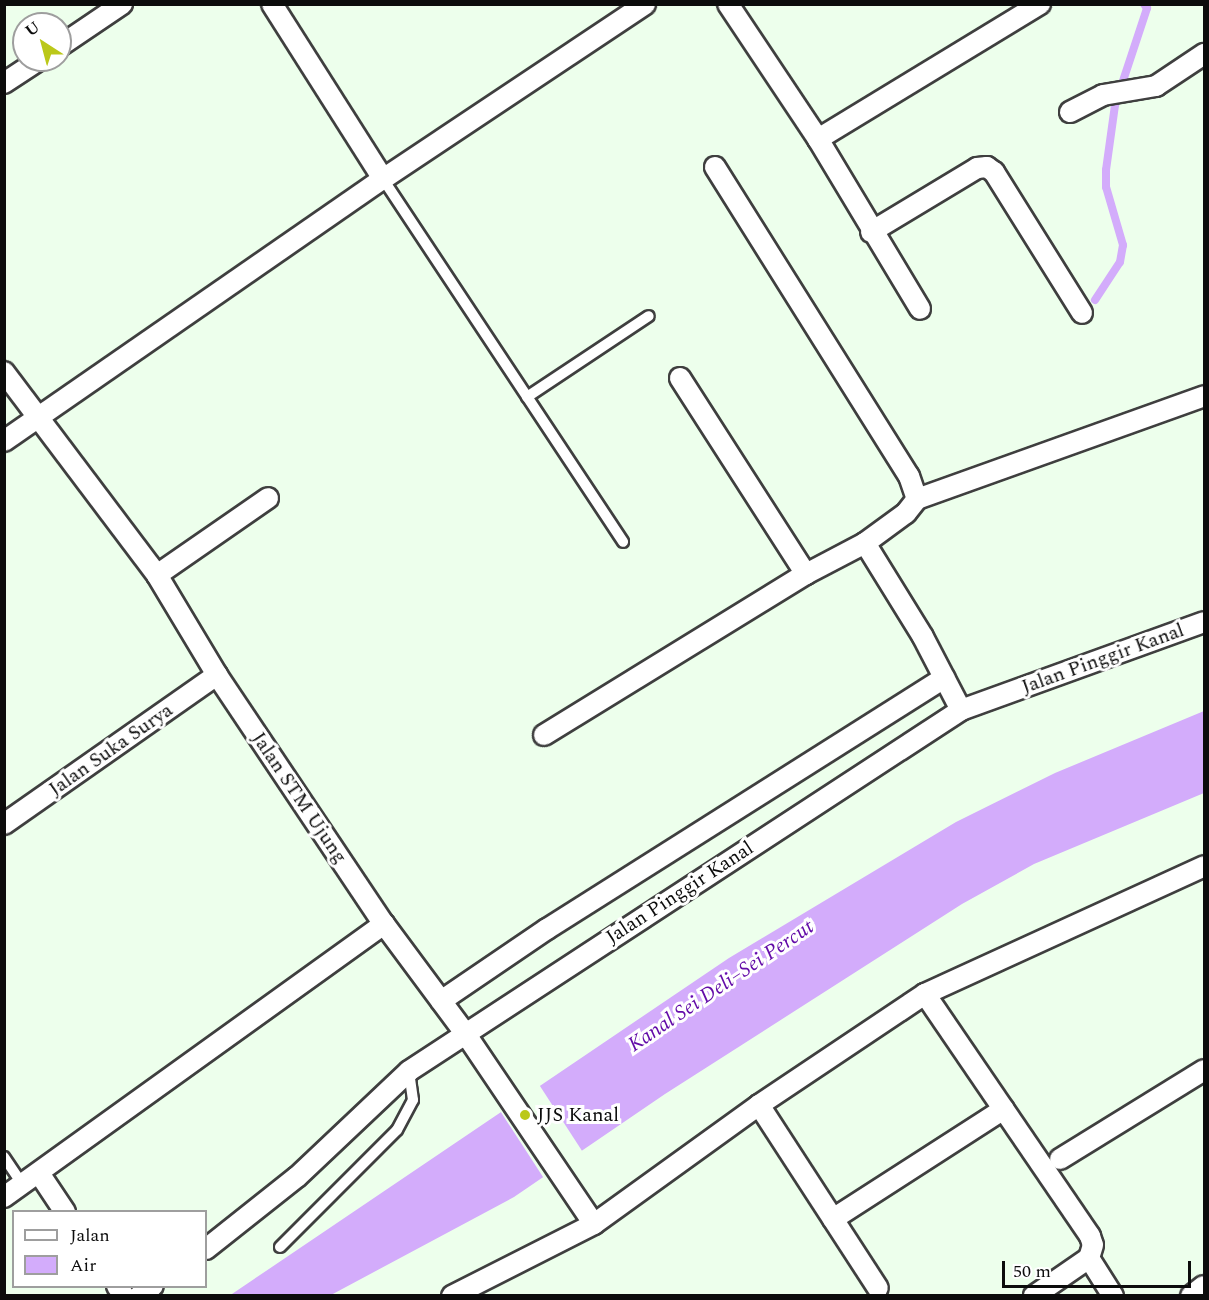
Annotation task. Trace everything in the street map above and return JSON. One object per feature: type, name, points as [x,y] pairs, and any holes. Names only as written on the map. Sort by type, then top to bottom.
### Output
[{"type":"street","points":[[72,38],[122,4]]},
{"type":"street","points":[[272,4],[383,179]]},
{"type":"street","points":[[4,441],[383,179],[645,4]]},
{"type":"street","points":[[728,4],[818,139],[871,232],[921,309]]},
{"type":"street","points":[[818,139],[1040,4]]},
{"type":"street","points":[[1070,112],[1103,95],[1132,92],[1156,86],[1204,54]]},
{"type":"street","points":[[4,83],[21,72]]},
{"type":"street","points":[[715,167],[909,476],[917,499]]},
{"type":"street","points":[[871,232],[977,168],[987,168],[994,172],[1082,313]]},
{"type":"street","name":"Jalan STM Ujung","points":[[4,372],[157,575],[217,675],[384,924],[468,1038],[594,1224]]},
{"type":"street","points":[[680,378],[806,574]]},
{"type":"street","points":[[544,735],[806,574],[865,543],[906,513],[917,499],[1204,396]]},
{"type":"street","points":[[157,575],[268,498]]},
{"type":"street","points":[[865,543],[961,710]]},
{"type":"street","name":"Jalan Pinggir Kanal","points":[[207,1248],[297,1177],[409,1071],[468,1038],[961,710],[1204,622]]},
{"type":"street","name":"Jalan Suka Surya","points":[[4,824],[217,675]]},
{"type":"street","points":[[441,1001],[547,929],[944,678]]},
{"type":"street","points":[[452,1296],[594,1224],[759,1105],[926,994],[1204,866]]},
{"type":"street","points":[[4,1197],[384,924]]},
{"type":"street","points":[[926,994],[1090,1236],[1093,1245],[1089,1258],[1034,1296]]},
{"type":"street","points":[[1060,1159],[1204,1070]]},
{"type":"street","points":[[759,1105],[878,1288]]},
{"type":"street","points":[[833,1219],[1004,1109]]},
{"type":"street","points":[[31,1179],[63,1210]]},
{"type":"street","points":[[1089,1258],[1113,1296]]},
{"type":"street","points":[[1191,1296],[1204,1286]]},
{"type":"lane","points":[[383,179],[623,542]]},
{"type":"lane","points":[[527,397],[649,316]]},
{"type":"lane","points":[[280,1247],[397,1130],[412,1100],[409,1071]]},
{"type":"lane","points":[[4,1157],[31,1179]]},
{"type":"water","name":"Kanal Sei Deli–Sei Percut","points":[[1204,711],[1204,793],[1034,864],[962,904],[665,1094],[514,1197],[331,1295],[229,1296],[729,958],[956,822],[1055,773]]},
{"type":"pier","points":[[538,1083],[584,1153],[544,1179],[499,1109]]},
{"type":"waterway","points":[[1095,300],[1120,262],[1123,245],[1106,187],[1106,170],[1115,105],[1147,8],[1144,4]]},
{"type":"place","name":"JJS Kanal","points":[[525,1115]]}]
